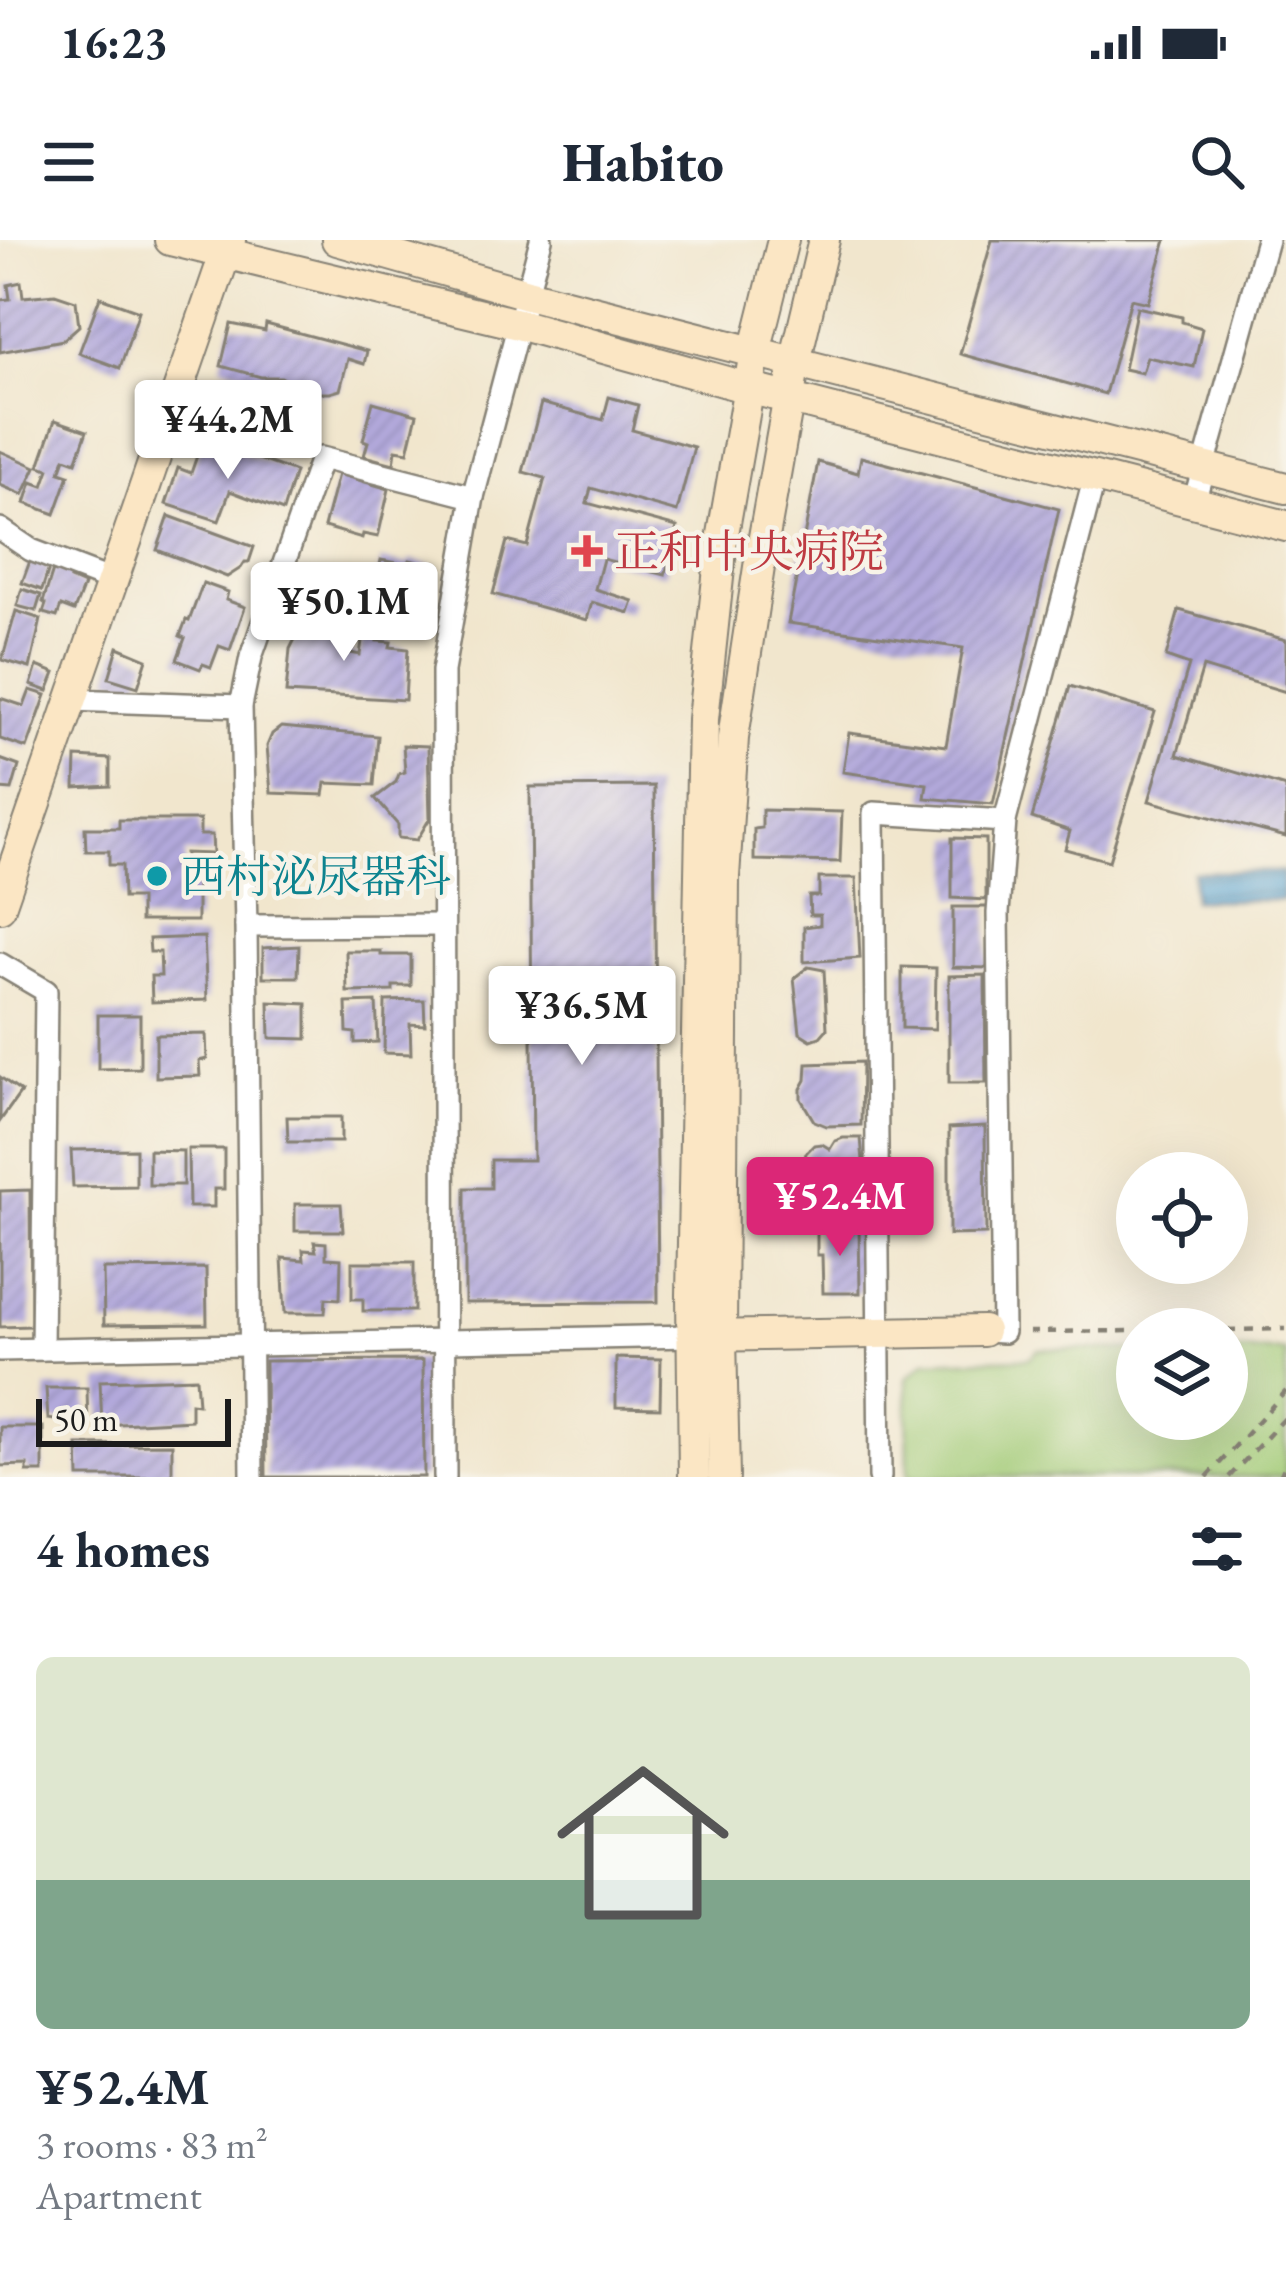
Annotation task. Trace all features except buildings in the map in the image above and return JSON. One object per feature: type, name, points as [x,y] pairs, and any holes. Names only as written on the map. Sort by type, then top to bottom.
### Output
[{"type":"street","points":[[170,240],[228,246],[522,309],[755,352],[1286,488]]},
{"type":"street","points":[[337,240],[748,388],[1286,526]]},
{"type":"street","points":[[445,1477],[443,671],[473,496],[541,240]]},
{"type":"street","points":[[724,1477],[706,1336],[696,1003],[704,718],[722,540],[755,352],[783,240]]},
{"type":"street","points":[[694,1477],[706,1336],[733,737],[795,362],[824,240]]},
{"type":"street","points":[[1194,502],[1267,240]]},
{"type":"street","points":[[0,908],[228,246]]},
{"type":"street","points":[[252,1477],[241,706],[251,657],[321,458],[473,496]]},
{"type":"street","points":[[0,1350],[993,1332],[998,913],[1006,821],[1095,476]]},
{"type":"street","points":[[0,529],[31,550],[112,581]]},
{"type":"street","points":[[71,700],[241,706]]},
{"type":"street","points":[[880,1477],[874,813],[1006,821]]},
{"type":"street","points":[[246,926],[442,925]]},
{"type":"street","points":[[0,964],[46,992],[42,1349]]},
{"type":"path","points":[[1248,1330],[1286,1329]]},
{"type":"path","points":[[993,1332],[1116,1330]]},
{"type":"path","points":[[1207,1477],[1286,1390]]},
{"type":"path","points":[[1229,1477],[1286,1417]]},
{"type":"path","points":[[1280,1477],[1286,1462]]},
{"type":"green space","points":[[1039,1349],[1116,1350],[1116,1440],[1248,1440],[1248,1351],[1286,1351],[1286,1477],[908,1477],[907,1378],[926,1361],[1029,1358]]},
{"type":"water","points":[[1193,872],[1283,872],[1283,900],[1193,900]]},
{"type":"place","name":"正和中央病院","points":[[587,551]]},
{"type":"place","name":"西村泌尿器科","points":[[157,876]]}]
